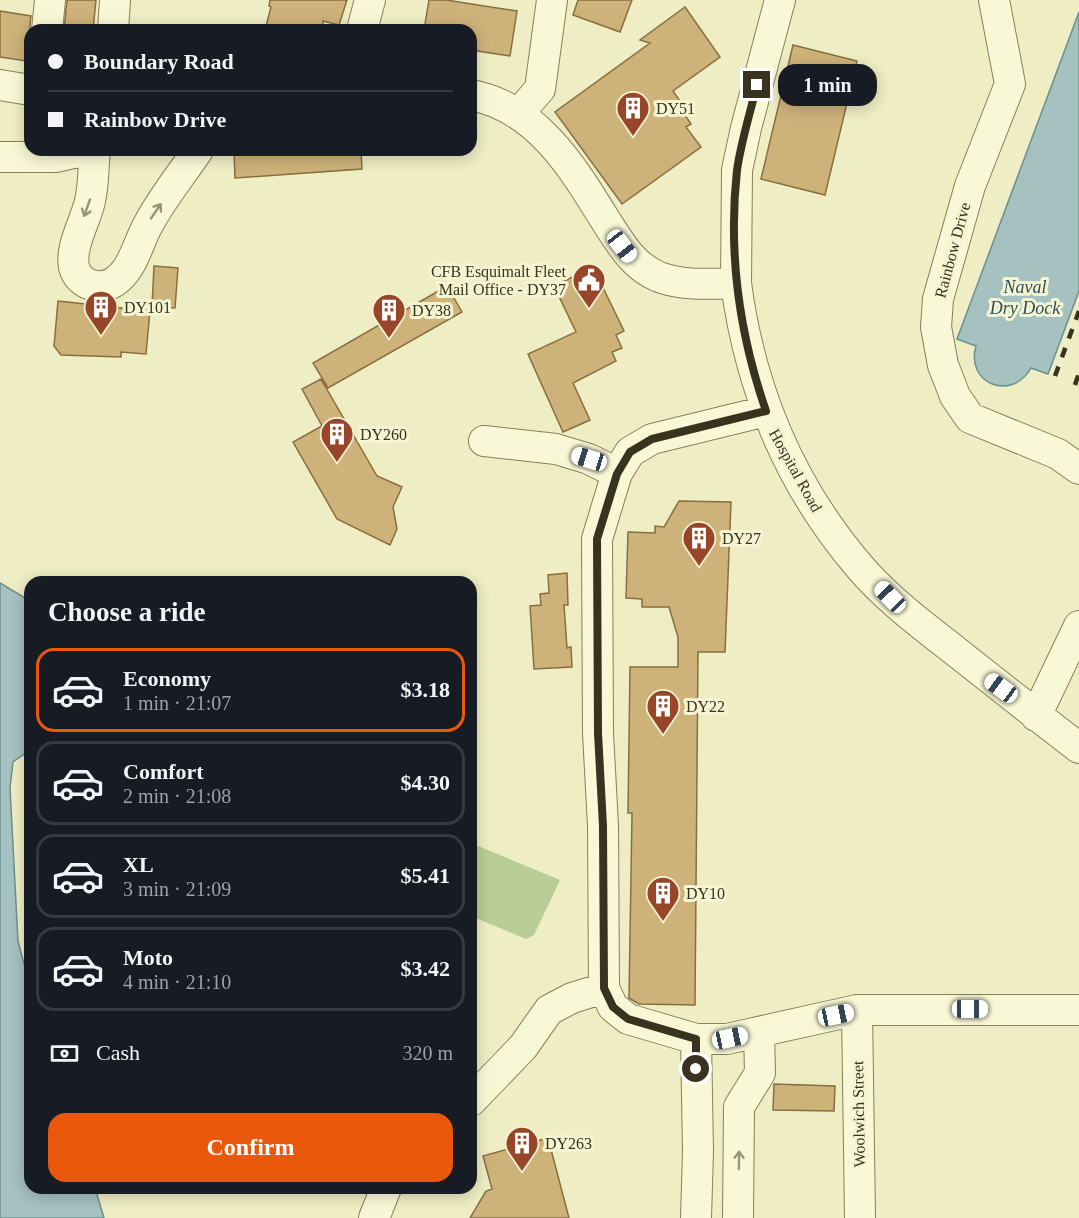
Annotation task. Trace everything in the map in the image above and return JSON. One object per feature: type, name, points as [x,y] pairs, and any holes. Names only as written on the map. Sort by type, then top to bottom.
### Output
[{"type":"lane","points":[[48,24],[50,0]]},
{"type":"lane","points":[[113,24],[115,0]]},
{"type":"lane","points":[[364,24],[370,0]]},
{"type":"lane","points":[[518,114],[540,88],[552,0]]},
{"type":"lane","points":[[477,96],[488,99],[518,114],[553,144],[589,193],[622,246],[644,269],[672,281],[700,284],[736,283],[737,170],[780,0]]},
{"type":"lane","name":"Rainbow Drive","points":[[994,0],[1010,84],[970,186],[938,299],[936,327],[943,365],[955,396],[970,418],[1058,454],[1079,469]]},
{"type":"lane","points":[[0,85],[24,89]]},
{"type":"lane","points":[[0,157],[60,156]]},
{"type":"lane","points":[[94,156],[89,204],[83,218],[74,266],[78,276],[86,284],[99,287],[111,285],[120,278],[149,222],[194,156]]},
{"type":"lane","name":"Hospital Road","points":[[736,283],[746,345],[766,411],[796,477],[837,538],[860,567],[922,625],[1079,748]]},
{"type":"lane","points":[[766,411],[652,439],[630,452],[617,474],[597,539],[598,733],[603,826],[604,988],[613,1007],[628,1019],[696,1039],[727,1039],[857,1010],[1079,1010]]},
{"type":"lane","points":[[484,441],[556,449],[589,459],[617,474]]},
{"type":"lane","points":[[1036,716],[1079,626]]},
{"type":"lane","points":[[477,1095],[523,1047],[549,1010],[572,998],[604,988]]},
{"type":"lane","name":"Woolwich Street","points":[[857,1010],[860,1218]]},
{"type":"lane","points":[[738,1218],[740,1107],[760,1073],[759,1032]]},
{"type":"lane","points":[[696,1039],[698,1152],[696,1218]]},
{"type":"lane","points":[[374,1218],[384,1194]]},
{"type":"green space","points":[[477,845],[560,880],[534,935],[526,939],[477,919]]},
{"type":"water","name":"Naval Dry Dock","points":[[1079,12],[1079,291],[1048,374],[1031,368],[1023,378],[1013,384],[1002,386],[992,384],[984,379],[977,370],[974,359],[976,346],[957,339]]},
{"type":"water","points":[[0,583],[24,597],[24,754],[13,762],[10,788],[18,941],[24,964],[24,1194],[97,1194],[104,1218],[0,1218]]},
{"type":"building","points":[[67,0],[96,0],[94,24],[65,24]]},
{"type":"building","points":[[270,0],[347,0],[339,24],[323,21],[323,24],[267,24],[271,7],[269,6]]},
{"type":"building","points":[[429,0],[446,0],[517,11],[510,56],[477,51],[477,24],[425,24]]},
{"type":"building","points":[[578,0],[632,0],[620,32],[573,15]]},
{"type":"building","name":"DY51","points":[[685,7],[720,57],[673,91],[686,110],[683,112],[691,124],[686,127],[701,147],[622,204],[555,112],[650,43],[640,40]]},
{"type":"building","points":[[0,11],[31,16],[30,24],[24,24],[24,61],[0,57]]},
{"type":"building","points":[[793,45],[857,61],[825,195],[761,179]]},
{"type":"building","points":[[234,156],[361,156],[362,169],[235,178]]},
{"type":"building","points":[[154,266],[178,268],[175,308],[152,306]]},
{"type":"building","points":[[593,267],[624,331],[616,335],[622,348],[612,352],[616,361],[573,383],[590,420],[563,432],[528,354],[576,332],[554,286]]},
{"type":"building","name":"DY38","points":[[447,286],[462,312],[328,388],[313,363]]},
{"type":"building","name":"DY101","points":[[58,301],[150,311],[146,354],[121,352],[121,357],[61,355],[54,346]]},
{"type":"building","name":"DY260","points":[[321,379],[377,476],[402,487],[393,507],[397,529],[390,545],[337,519],[293,442],[322,426],[302,389]]},
{"type":"building","points":[[679,501],[731,502],[725,652],[698,652],[695,1005],[639,1004],[629,998],[632,813],[628,813],[630,667],[678,667],[678,637],[669,607],[642,607],[642,599],[626,598],[628,532],[655,533],[655,526],[664,527]]},
{"type":"building","points":[[567,573],[568,605],[564,605],[567,648],[571,647],[572,667],[534,669],[530,606],[541,605],[540,594],[549,593],[548,575]]},
{"type":"building","points":[[774,1084],[835,1086],[834,1111],[773,1110]]},
{"type":"building","name":"DY263","points":[[548,1138],[569,1218],[470,1218],[486,1191],[492,1189],[483,1156]]},
{"type":"railway","points":[[1055,376],[1079,311]]},
{"type":"railway","points":[[1075,385],[1079,373]]},
{"type":"place","name":"DY51","points":[[633,137]]},
{"type":"place","name":"CFB Esquimalt Fleet Mail Office - DY37","points":[[589,309]]},
{"type":"place","name":"DY101","points":[[101,336]]},
{"type":"place","name":"DY38","points":[[389,339]]},
{"type":"place","name":"DY260","points":[[337,463]]},
{"type":"place","name":"DY27","points":[[699,567]]},
{"type":"place","name":"DY22","points":[[663,735]]},
{"type":"place","name":"DY10","points":[[663,922]]},
{"type":"place","name":"DY263","points":[[522,1172]]},
{"type":"route","points":[[696,1069],[696,1039],[628,1019],[613,1007],[604,988],[603,826],[598,733],[597,539],[617,474],[630,452],[652,439],[766,411],[746,345],[736,283],[735,254],[737,170],[757,85]]}]
